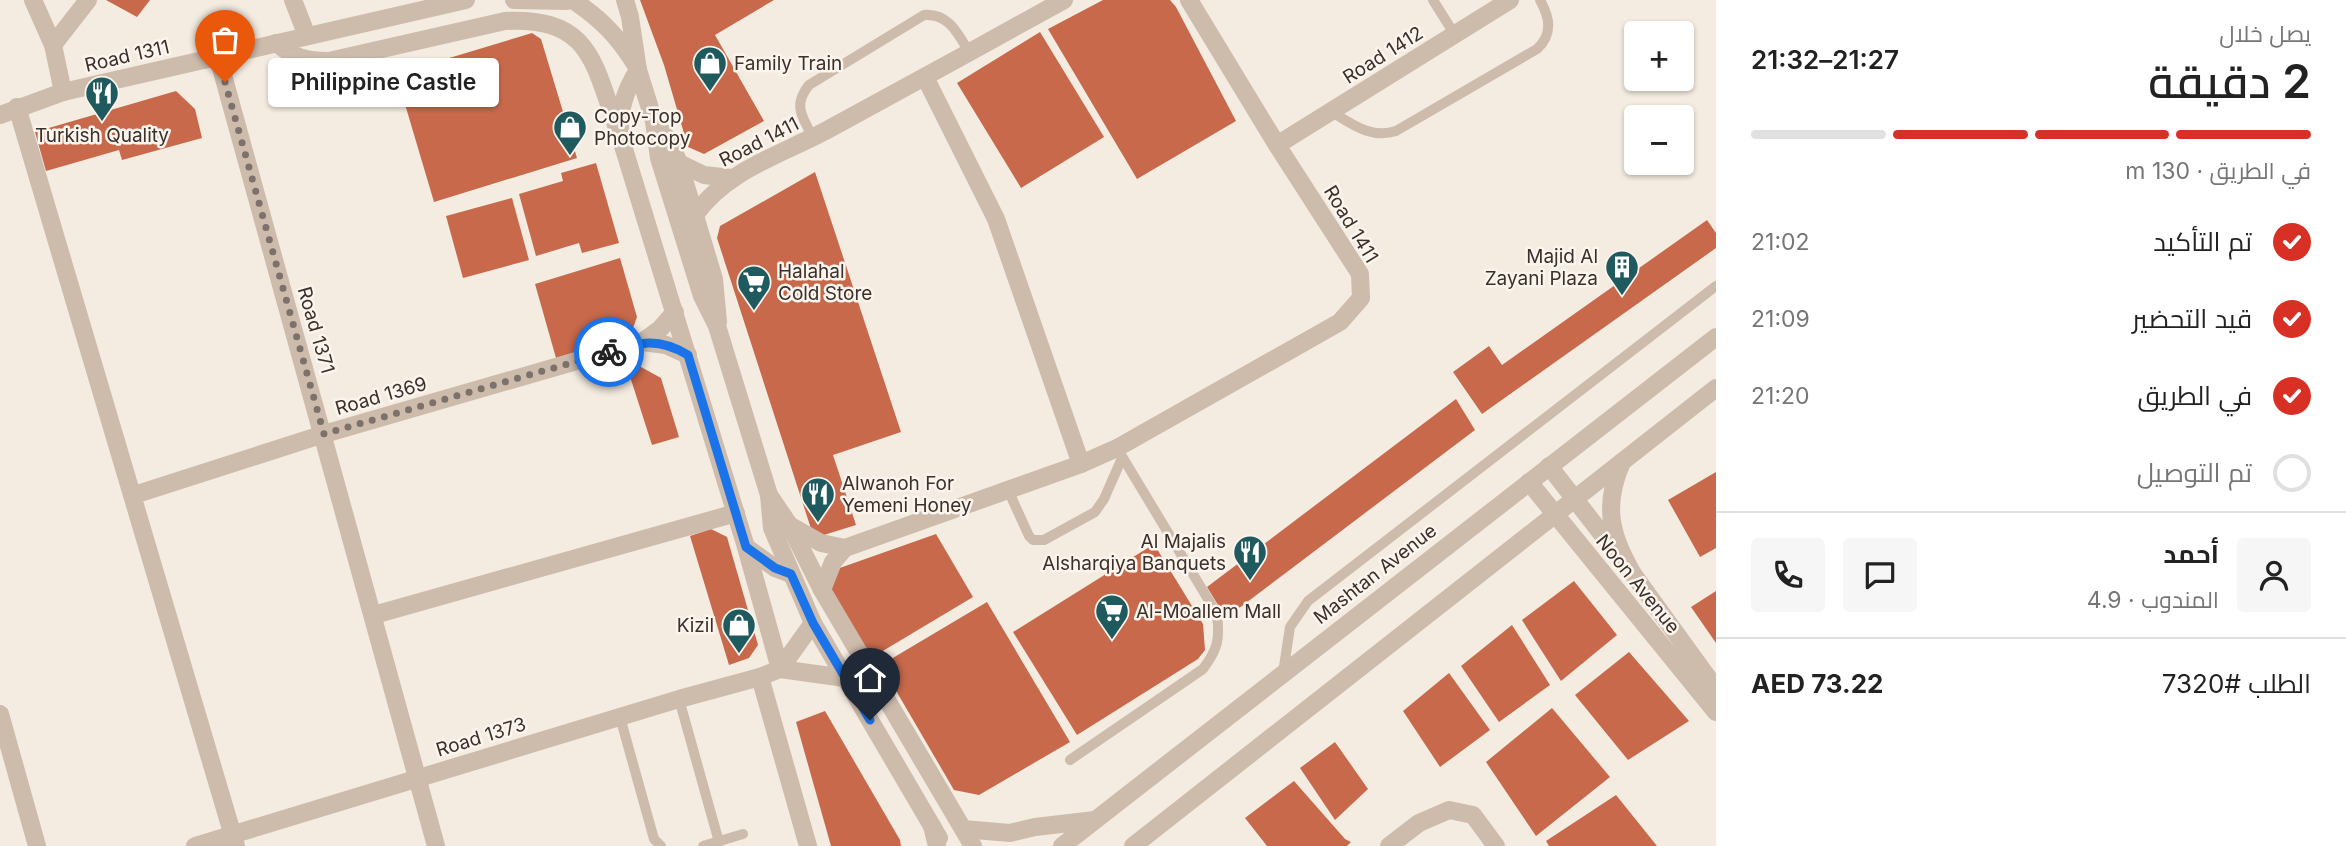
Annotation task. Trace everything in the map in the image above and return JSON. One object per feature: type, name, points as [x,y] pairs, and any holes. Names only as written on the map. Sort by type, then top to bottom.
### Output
[{"type":"street","points":[[33,0],[53,45],[62,92]]},
{"type":"street","points":[[53,45],[88,0]]},
{"type":"street","points":[[293,0],[307,36]]},
{"type":"street","name":"Road 1311","points":[[0,115],[62,92],[466,0]]},
{"type":"street","points":[[514,0],[575,1],[612,31],[638,70]]},
{"type":"street","points":[[625,0],[631,18],[638,70],[654,121],[656,146],[679,191],[695,215],[713,279],[717,326]]},
{"type":"street","name":"Road 1411","points":[[695,215],[711,194],[731,178],[813,138],[1064,0]]},
{"type":"street","name":"Road 1411","points":[[845,548],[1119,453],[1340,322],[1361,298],[1360,274],[1277,145],[1189,0]]},
{"type":"street","name":"Road 1412","points":[[1277,145],[1510,0]]},
{"type":"street","points":[[276,43],[291,55],[310,61],[329,61],[505,21],[522,20],[559,27],[574,36],[586,50],[595,66],[620,136],[736,513],[780,669]]},
{"type":"street","name":"Road 1371","points":[[218,57],[436,846]]},
{"type":"street","points":[[620,136],[622,101],[638,70]]},
{"type":"street","points":[[925,77],[996,219],[1082,464]]},
{"type":"street","points":[[17,107],[234,840]]},
{"type":"street","points":[[654,121],[669,141],[679,163],[679,191],[702,296],[717,326],[769,495],[772,528],[813,623],[944,846]]},
{"type":"street","points":[[679,163],[704,175],[731,178]]},
{"type":"street","name":"Road 1369","points":[[134,495],[324,434],[642,342],[660,329],[675,312]]},
{"type":"street","name":"Mashtan Avenue","points":[[1062,846],[1716,337]]},
{"type":"street","name":"Road 1369","points":[[642,342],[666,345],[688,355]]},
{"type":"street","points":[[1133,846],[1716,388]]},
{"type":"street","points":[[1623,460],[1612,490],[1611,523],[1618,550],[1633,574]]},
{"type":"street","name":"Noon Avenue","points":[[1549,466],[1633,574],[1716,689]]},
{"type":"street","name":"Noon Avenue","points":[[1529,482],[1716,712]]},
{"type":"street","points":[[769,495],[790,526],[822,590],[973,846]]},
{"type":"street","points":[[374,615],[736,513]]},
{"type":"street","points":[[790,526],[821,543],[845,548],[833,562],[822,590]]},
{"type":"street","points":[[746,547],[775,568],[791,574]]},
{"type":"street","points":[[780,669],[813,623]]},
{"type":"street","points":[[780,669],[845,678]]},
{"type":"street","name":"Road 1373","points":[[195,846],[234,840],[418,778],[780,669]]},
{"type":"street","points":[[760,677],[807,846]]},
{"type":"street","points":[[0,714],[37,846]]},
{"type":"street","points":[[1389,846],[1419,823],[1449,810],[1473,815],[1496,846]]},
{"type":"street","points":[[963,829],[1010,833],[1035,827],[1095,820]]},
{"type":"street","points":[[932,826],[937,846]]},
{"type":"lane","points":[[1433,0],[1455,34]]},
{"type":"lane","points":[[1332,111],[1372,134],[1385,135],[1396,131],[1537,49],[1548,35],[1549,26],[1548,17],[1539,0]]},
{"type":"lane","points":[[813,138],[799,109],[801,94],[809,85],[924,15],[936,14],[945,20],[969,52]]},
{"type":"lane","points":[[1283,673],[1290,626],[1308,601],[1716,286]]},
{"type":"lane","points":[[1008,491],[1030,536],[1033,540],[1044,540],[1095,512],[1104,499],[1119,453]]},
{"type":"lane","points":[[1070,760],[1203,669],[1214,653],[1219,634],[1217,614],[1119,453]]},
{"type":"lane","points":[[679,699],[719,842]]},
{"type":"lane","points":[[620,717],[654,839],[661,846]]},
{"type":"lane","points":[[703,846],[743,834]]},
{"type":"building","points":[[106,0],[150,0],[137,17]]},
{"type":"building","name":"Family Train","points":[[640,0],[774,0],[715,35],[764,121],[704,154],[688,147],[664,65]]},
{"type":"building","points":[[1103,0],[1170,0],[1236,121],[1137,179],[1048,29]]},
{"type":"building","points":[[1040,32],[1104,137],[1021,188],[957,83]]},
{"type":"building","points":[[532,33],[541,39],[577,158],[434,202],[396,74]]},
{"type":"building","points":[[176,91],[195,109],[202,138],[122,160],[119,150],[46,171],[35,132]]},
{"type":"building","points":[[596,163],[619,243],[582,253],[579,243],[536,256],[519,194],[563,181],[561,173]]},
{"type":"building","points":[[815,172],[901,432],[833,455],[856,525],[814,538],[717,238],[720,226]]},
{"type":"building","points":[[512,198],[529,260],[463,278],[446,216]]},
{"type":"building","name":"Majid Al Zayani Plaza","points":[[1707,220],[1716,233],[1716,248],[1482,414],[1453,372],[1489,346],[1502,365]]},
{"type":"building","points":[[620,258],[637,317],[630,336],[556,358],[535,284]]},
{"type":"building","points":[[632,362],[661,378],[679,437],[652,445],[626,364]]},
{"type":"building","points":[[1456,399],[1475,430],[1226,618],[1207,587]]},
{"type":"building","points":[[1716,472],[1716,548],[1700,557],[1668,500]]},
{"type":"building","points":[[711,529],[727,537],[758,645],[749,658],[729,665],[690,536]]},
{"type":"building","points":[[936,534],[973,597],[866,661],[826,588],[834,570]]},
{"type":"building","name":"Al-Moallem Mall","points":[[1154,544],[1203,624],[1205,650],[1198,659],[1077,735],[1013,632]]},
{"type":"building","points":[[1574,581],[1617,635],[1561,681],[1522,620]]},
{"type":"building","points":[[1716,591],[1716,643],[1691,607]]},
{"type":"building","points":[[987,602],[1070,742],[979,795],[954,790],[881,665]]},
{"type":"building","points":[[1512,625],[1550,685],[1499,722],[1461,666]]},
{"type":"building","points":[[1629,652],[1689,721],[1628,760],[1575,695]]},
{"type":"building","points":[[1449,673],[1490,730],[1440,767],[1403,711]]},
{"type":"building","points":[[1552,708],[1610,777],[1536,836],[1486,762]]},
{"type":"building","points":[[825,711],[901,846],[831,846],[796,722]]},
{"type":"building","points":[[1335,742],[1368,789],[1335,820],[1300,768]]},
{"type":"building","points":[[1294,781],[1345,839],[1351,842],[1347,846],[1267,846],[1245,818]]},
{"type":"building","points":[[1616,795],[1657,846],[1549,846],[1546,841]]},
{"type":"way so far","points":[[225,82],[324,434],[609,352]]},
{"type":"place","name":"Philippine Castle","points":[[225,82]]},
{"type":"place","name":"Family Train","points":[[710,93]]},
{"type":"place","name":"Turkish Quality","points":[[102,123]]},
{"type":"place","name":"Copy-Top Photocopy","points":[[570,157]]},
{"type":"place","name":"Majid Al Zayani Plaza","points":[[1622,297]]},
{"type":"place","name":"Halahal Cold Store","points":[[754,312]]},
{"type":"place","name":"Alwanoh For Yemeni Honey","points":[[818,524]]},
{"type":"place","name":"Al Majalis Alsharqiya Banquets","points":[[1250,582]]},
{"type":"place","name":"Al-Moallem Mall","points":[[1112,641]]},
{"type":"place","name":"Kizil","points":[[739,655]]},
{"type":"route","points":[[609,352],[642,342],[654,342],[688,355],[746,547],[775,568],[791,574],[813,623],[870,720]]}]
